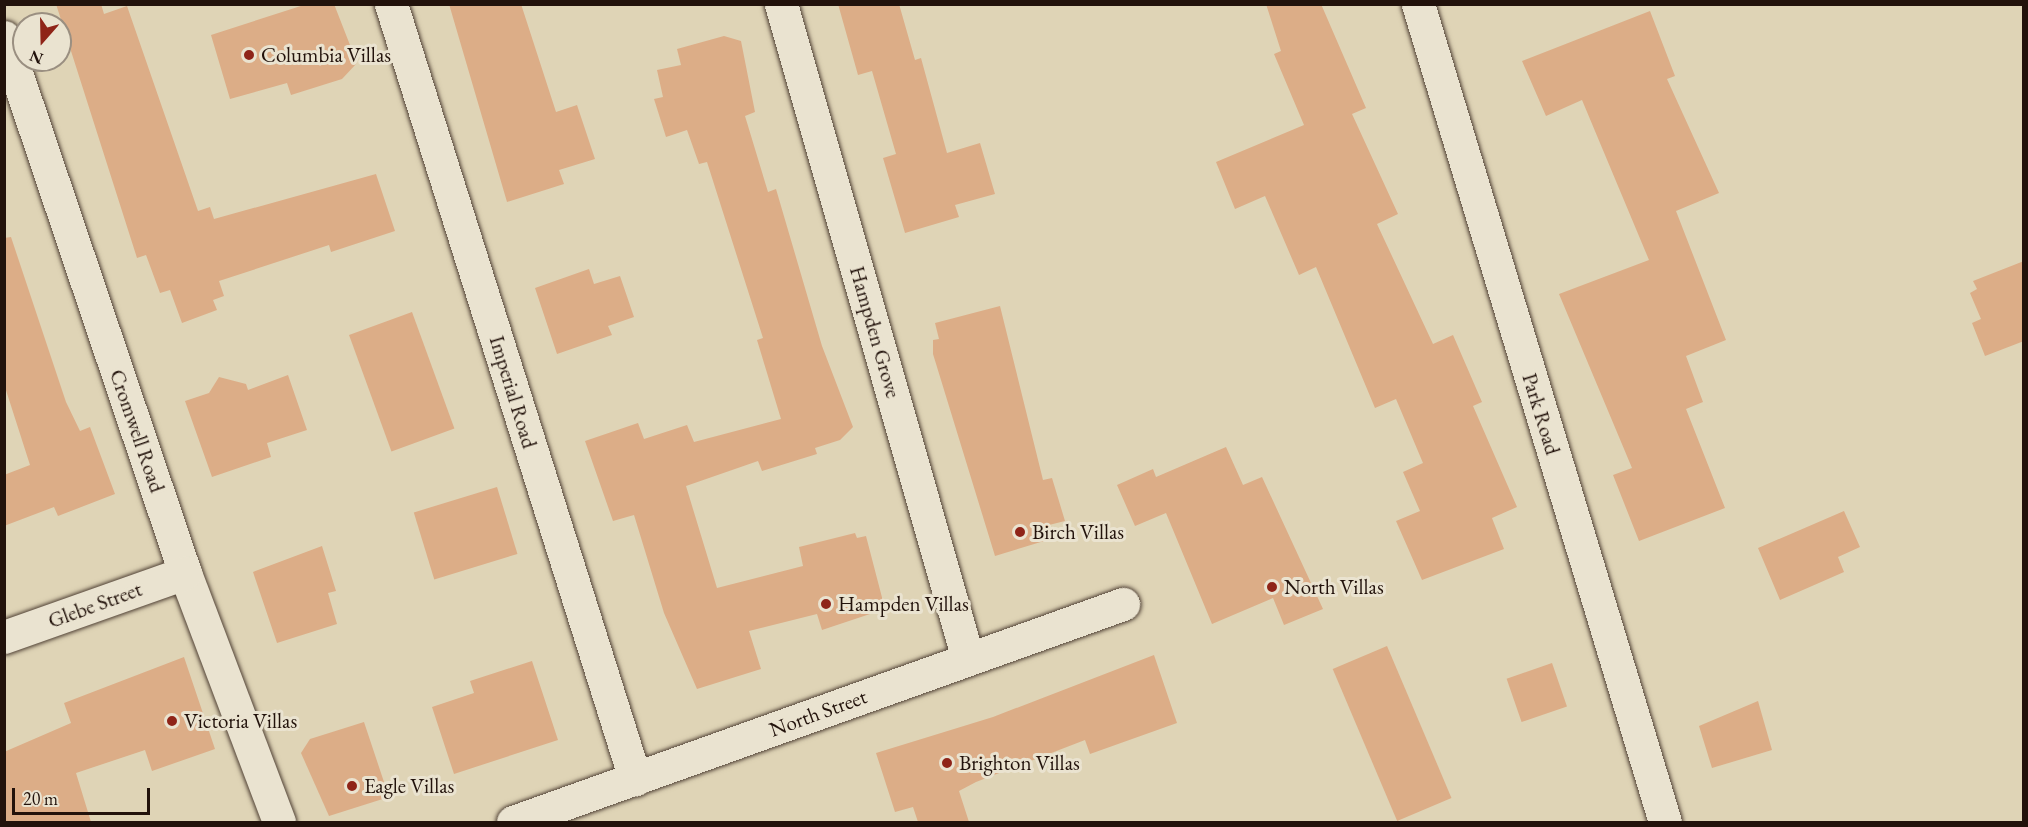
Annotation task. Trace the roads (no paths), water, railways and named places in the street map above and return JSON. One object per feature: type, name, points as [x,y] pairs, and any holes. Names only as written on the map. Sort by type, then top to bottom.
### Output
[{"type":"street","name":"Imperial Road","points":[[391,4],[635,779]]},
{"type":"street","name":"Hampden Grove","points":[[782,4],[968,659]]},
{"type":"street","name":"Park Road","points":[[1418,4],[1665,822]]},
{"type":"street","name":"Cromwell Road","points":[[4,37],[185,573],[279,822]]},
{"type":"street","name":"Glebe Street","points":[[4,637],[185,573]]},
{"type":"street","name":"North Street","points":[[513,822],[1123,604]]},
{"type":"place","name":"Columbia Villas","points":[[249,55]]},
{"type":"place","name":"Birch Villas","points":[[1020,532]]},
{"type":"place","name":"North Villas","points":[[1272,587]]},
{"type":"place","name":"Hampden Villas","points":[[826,604]]},
{"type":"place","name":"Victoria Villas","points":[[172,721]]},
{"type":"place","name":"Brighton Villas","points":[[947,763]]},
{"type":"place","name":"Eagle Villas","points":[[352,786]]}]
